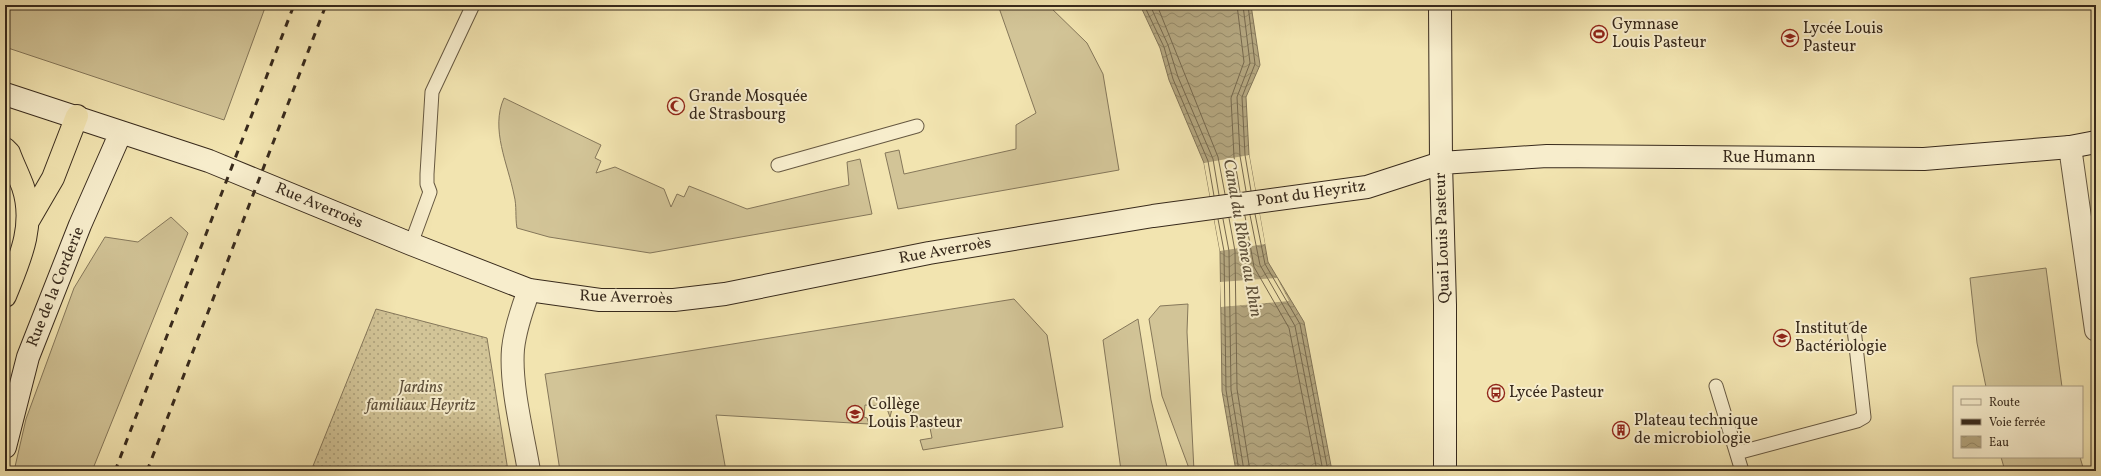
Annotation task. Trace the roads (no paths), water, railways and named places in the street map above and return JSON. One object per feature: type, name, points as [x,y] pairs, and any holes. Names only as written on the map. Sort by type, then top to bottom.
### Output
[{"type":"highway","points":[[28,221],[53,178],[77,116]]},
{"type":"highway","points":[[5,149],[9,153],[24,188],[28,221],[24,249],[5,296]]},
{"type":"main road","name":"Quai Louis Pasteur","points":[[1440,5],[1441,163],[1445,305],[1445,471]]},
{"type":"main road","name":"Rue Averroès","points":[[5,94],[77,116],[209,161],[411,244],[529,290],[600,300],[674,300],[724,294],[929,253],[1153,216]]},
{"type":"main road","name":"Rue de la Corderie","points":[[5,447],[28,357],[80,225],[121,132]]},
{"type":"main road","name":"Rue Humann","points":[[1441,163],[1547,156],[1924,159],[2070,147],[2096,142]]},
{"type":"main road","points":[[2070,147],[2096,330]]},
{"type":"main road","name":"Pont du Heyritz","points":[[1153,216],[1367,187],[1441,163]]},
{"type":"main road","points":[[529,290],[517,325],[513,350],[515,384],[529,471]]},
{"type":"lane","points":[[411,244],[430,192],[427,184],[427,174],[432,92],[473,5]]},
{"type":"lane","points":[[778,165],[917,126]]},
{"type":"lane","points":[[1737,453],[1857,421],[1864,417],[1854,329]]},
{"type":"lane","points":[[1716,386],[1742,471]]},
{"type":"water","name":"Canal du Rhône au Rhin","points":[[1140,5],[1251,5],[1260,65],[1246,97],[1249,155],[1268,262],[1304,322],[1332,471],[1236,471],[1222,391],[1220,251],[1204,163],[1169,80],[1160,48]]},
{"type":"railway","points":[[115,471],[294,5]]},
{"type":"railway","points":[[147,471],[326,5]]},
{"type":"place","name":"Gymnase Louis Pasteur","points":[[1599,34]]},
{"type":"place","name":"Lycée Louis Pasteur","points":[[1790,38]]},
{"type":"place","name":"Grande Mosquée de Strasbourg","points":[[676,106]]},
{"type":"place","name":"Institut de Bactériologie","points":[[1782,338]]},
{"type":"place","name":"Lycée Pasteur","points":[[1496,393]]},
{"type":"place","name":"Collège Louis Pasteur","points":[[855,414]]},
{"type":"place","name":"Plateau technique de microbiologie","points":[[1621,430]]},
{"type":"park label","name":"Jardins familiaux Heyritz","points":[[421,397]]}]
